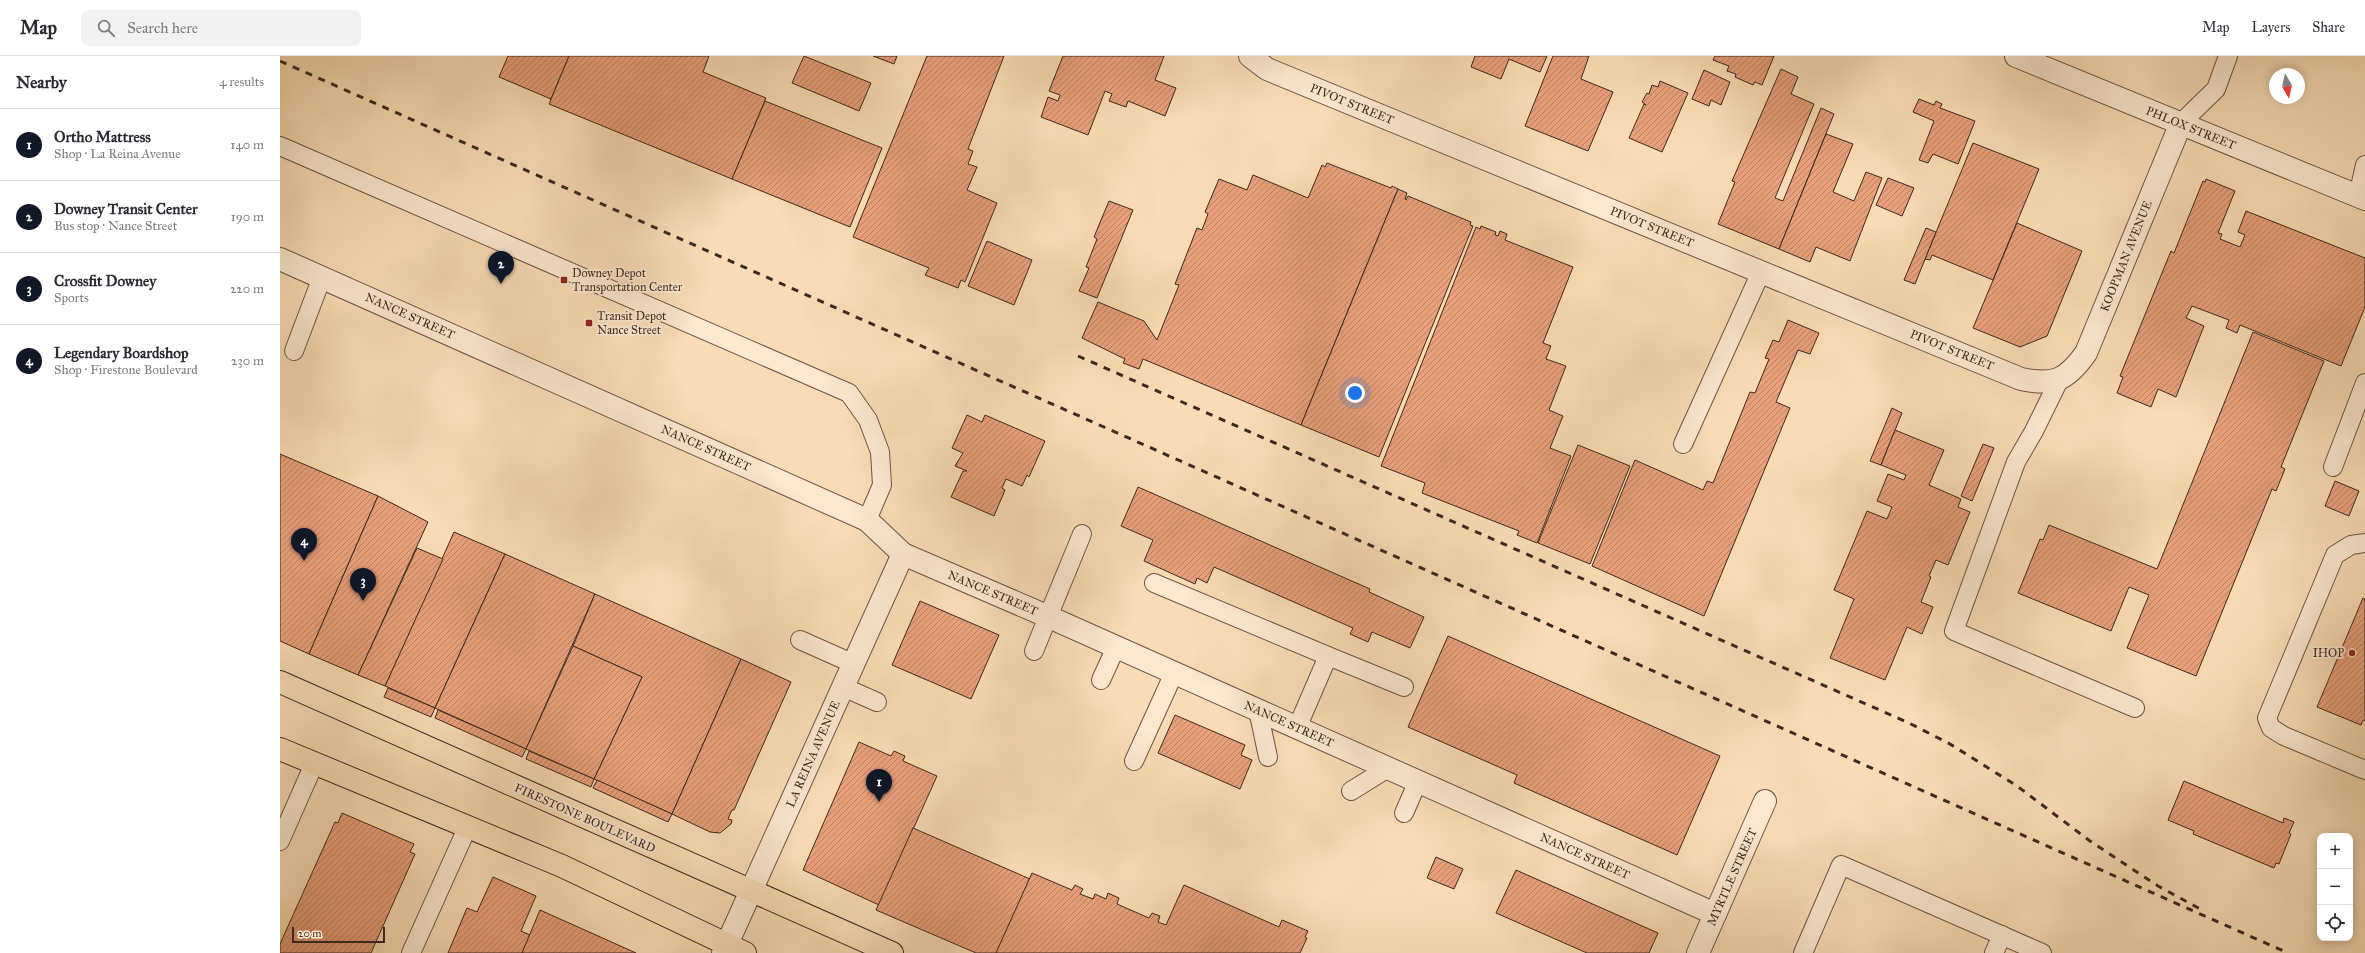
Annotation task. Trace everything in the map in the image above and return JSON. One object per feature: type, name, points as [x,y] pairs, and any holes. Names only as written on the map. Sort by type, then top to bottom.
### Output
[{"type":"main road","name":"FIRESTONE BOULEVARD","points":[[280,682],[751,892],[892,953]]},
{"type":"main road","points":[[280,749],[562,866],[732,950]]},
{"type":"street","name":"PIVOT STREET","points":[[1250,56],[1267,69],[2021,379],[2040,383],[2059,380]]},
{"type":"street","name":"PHLOX STREET","points":[[2016,56],[2043,61],[2180,123],[2361,198]]},
{"type":"street","name":"KOOPMAN AVENUE","points":[[2059,380],[2075,369],[2086,354],[2180,123]]},
{"type":"street","name":"NANCE STREET","points":[[280,259],[867,520],[903,554],[1049,617],[1715,914]]},
{"type":"street","name":"LA REINA AVENUE","points":[[732,950],[751,892],[903,554]]},
{"type":"street","name":"MYRTLE STREET","points":[[1698,953],[1765,802]]},
{"type":"lane","points":[[2180,123],[2216,89],[2228,56]]},
{"type":"lane","points":[[280,146],[849,393],[868,420],[880,452],[882,485],[867,520]]},
{"type":"lane","points":[[2361,198],[2365,165]]},
{"type":"lane","points":[[1683,444],[1761,272]]},
{"type":"lane","points":[[294,351],[322,277]]},
{"type":"lane","points":[[2059,380],[2034,431],[2016,462],[1954,631],[2135,708]]},
{"type":"lane","points":[[2333,467],[2365,383]]},
{"type":"lane","points":[[1034,651],[1082,534]]},
{"type":"lane","points":[[2365,543],[2351,544],[2335,555],[2267,718],[2271,728],[2284,736],[2365,770]]},
{"type":"lane","points":[[1154,583],[1404,687]]},
{"type":"lane","points":[[800,640],[854,664]]},
{"type":"lane","points":[[1101,680],[1116,647]]},
{"type":"lane","points":[[1297,728],[1328,656]]},
{"type":"lane","points":[[1134,761],[1174,673]]},
{"type":"lane","points":[[843,687],[877,702]]},
{"type":"lane","points":[[1258,710],[1268,757]]},
{"type":"lane","points":[[280,841],[314,764]]},
{"type":"lane","points":[[1351,791],[1388,768]]},
{"type":"lane","points":[[1404,813],[1418,781]]},
{"type":"lane","points":[[411,953],[468,826]]},
{"type":"lane","points":[[1803,953],[1840,864],[2042,953]]},
{"type":"lane","points":[[1994,953],[2002,935]]},
{"type":"building","points":[[508,56],[569,56],[551,99],[499,77]]},
{"type":"building","points":[[569,56],[709,56],[703,72],[766,98],[732,179],[549,104]]},
{"type":"building","points":[[804,56],[871,83],[859,111],[792,83]]},
{"type":"building","points":[[873,56],[897,56],[894,64]]},
{"type":"building","points":[[927,56],[1004,56],[968,149],[973,151],[968,164],[977,167],[967,190],[997,203],[965,282],[961,280],[958,288],[925,275],[929,268],[853,237]]},
{"type":"building","points":[[1063,56],[1164,56],[1155,80],[1176,88],[1165,116],[1128,101],[1126,107],[1109,101],[1112,94],[1105,91],[1088,135],[1041,117],[1048,97],[1058,101],[1060,95],[1049,91]]},
{"type":"building","points":[[1475,56],[1547,56],[1540,72],[1509,59],[1501,79],[1471,67]]},
{"type":"building","points":[[1553,56],[1589,56],[1581,79],[1613,92],[1588,151],[1525,126]]},
{"type":"building","points":[[1715,56],[1774,56],[1762,85],[1755,82],[1753,85],[1735,77],[1736,74],[1727,71],[1729,66],[1713,60]]},
{"type":"building","points":[[1781,69],[1798,77],[1791,94],[1814,104],[1775,198],[1783,201],[1821,108],[1834,114],[1779,249],[1718,224],[1735,182],[1732,181]]},
{"type":"building","points":[[1704,70],[1730,82],[1721,105],[1711,100],[1709,106],[1692,99]]},
{"type":"building","points":[[1660,81],[1688,93],[1662,152],[1629,138],[1644,104],[1646,105],[1642,102],[1647,93],[1649,94],[1652,85],[1658,87]]},
{"type":"building","points":[[1919,99],[1934,105],[1936,101],[1942,104],[1940,108],[1975,121],[1958,164],[1933,154],[1928,163],[1919,160],[1934,121],[1913,112]]},
{"type":"building","points":[[765,101],[882,148],[850,227],[732,179]]},
{"type":"building","points":[[1826,134],[1853,144],[1833,192],[1854,201],[1866,172],[1882,178],[1850,261],[1816,247],[1810,262],[1779,249]]},
{"type":"building","points":[[1973,143],[2039,169],[1993,280],[1932,255],[1930,260],[1925,259]]},
{"type":"building","points":[[1327,163],[1391,188],[1392,186],[1398,189],[1301,425],[1143,359],[1139,369],[1123,363],[1125,359],[1082,338],[1098,302],[1144,321],[1157,340],[1179,285],[1175,284],[1197,228],[1202,230],[1208,214],[1205,212],[1219,179],[1247,190],[1253,175],[1308,198],[1322,165],[1325,167]]},
{"type":"building","points":[[1888,178],[1914,188],[1902,216],[1876,205]]},
{"type":"building","points":[[2206,179],[2235,191],[2218,233],[2222,234],[2220,239],[2240,247],[2245,235],[2238,232],[2246,211],[2365,258],[2365,307],[2341,366],[2240,325],[2237,333],[2226,328],[2229,320],[2192,306],[2186,318],[2204,326],[2176,397],[2158,389],[2151,407],[2117,393],[2123,377],[2120,376],[2171,251],[2174,253],[2203,181],[2205,182]]},
{"type":"building","points":[[1398,189],[1407,193],[1406,200],[1408,196],[1471,222],[1470,225],[1473,226],[1379,457],[1301,425]]},
{"type":"building","points":[[1109,201],[1133,210],[1097,298],[1079,291],[1089,268],[1086,267],[1097,239],[1094,237]]},
{"type":"building","points":[[2017,223],[2082,251],[2047,336],[2020,347],[1973,328]]},
{"type":"building","points":[[1481,226],[1496,232],[1495,235],[1498,236],[1500,231],[1507,234],[1505,240],[1573,267],[1543,343],[1551,346],[1546,359],[1566,366],[1549,410],[1563,416],[1550,448],[1571,456],[1537,543],[1517,535],[1519,531],[1422,493],[1425,483],[1381,466],[1476,227],[1480,229]]},
{"type":"building","points":[[1926,228],[1936,232],[1915,284],[1904,280]]},
{"type":"building","points":[[987,241],[1032,260],[1014,305],[968,286]]},
{"type":"building","points":[[1788,320],[1819,333],[1810,354],[1798,350],[1776,402],[1790,408],[1704,616],[1592,566],[1635,460],[1703,490],[1707,481],[1713,483],[1750,392],[1755,393],[1769,359],[1765,358],[1773,340],[1779,342]]},
{"type":"building","points":[[2253,332],[2324,361],[2281,467],[2285,469],[2276,491],[2272,489],[2196,676],[2127,648],[2149,595],[2129,587],[2111,631],[2018,593],[2040,539],[2043,540],[2049,525],[2157,569]]},
{"type":"building","points":[[1892,408],[1902,413],[1881,465],[1870,461]]},
{"type":"building","points":[[967,415],[982,422],[985,415],[1045,441],[1029,477],[1027,475],[1022,486],[1006,479],[1002,488],[1005,490],[994,516],[951,497],[963,471],[967,471],[955,466],[963,453],[952,448]]},
{"type":"building","points":[[1895,430],[1944,450],[1929,485],[1961,499],[1958,507],[1970,512],[1948,565],[1936,560],[1929,576],[1931,577],[1921,602],[1933,607],[1922,634],[1907,627],[1885,680],[1830,658],[1854,599],[1834,590],[1867,511],[1887,519],[1892,507],[1877,501],[1888,474],[1904,480],[1906,475],[1881,465]]},
{"type":"building","points":[[1983,444],[1994,448],[1972,501],[1961,496]]},
{"type":"building","points":[[1578,445],[1630,466],[1590,564],[1538,543]]},
{"type":"building","points":[[280,454],[378,496],[309,654],[280,641]]},
{"type":"building","points":[[2335,481],[2359,491],[2349,516],[2325,506]]},
{"type":"building","points":[[1138,487],[1370,589],[1369,592],[1424,617],[1410,648],[1372,632],[1368,642],[1350,634],[1353,628],[1214,567],[1207,583],[1197,578],[1195,584],[1144,561],[1153,540],[1121,526]]},
{"type":"building","points":[[378,496],[428,522],[358,675],[309,654]]},
{"type":"building","points":[[454,532],[505,554],[435,708],[385,686]]},
{"type":"building","points":[[417,548],[443,559],[385,686],[358,675]]},
{"type":"building","points":[[505,554],[595,594],[526,749],[435,708]]},
{"type":"building","points":[[595,594],[741,659],[672,814],[594,779],[642,677],[573,646]]},
{"type":"building","name":"IHOP","points":[[2363,598],[2365,599],[2365,721],[2363,720],[2361,725],[2317,707]]},
{"type":"building","points":[[920,601],[999,635],[971,699],[892,665]]},
{"type":"building","points":[[1448,636],[1720,756],[1677,855],[1514,783],[1517,775],[1408,727]]},
{"type":"building","points":[[573,646],[642,677],[594,779],[526,749]]},
{"type":"building","points":[[741,659],[791,682],[734,810],[732,810],[728,819],[732,820],[731,824],[720,833],[710,832],[672,814]]},
{"type":"building","points":[[388,688],[435,708],[431,717],[384,697]]},
{"type":"building","points":[[438,710],[526,749],[522,757],[435,718]]},
{"type":"building","points":[[1175,715],[1245,745],[1241,755],[1252,760],[1240,789],[1158,753]]},
{"type":"building","points":[[859,742],[891,756],[894,751],[905,756],[903,761],[937,776],[879,905],[803,870]]},
{"type":"building","points":[[529,751],[594,779],[591,787],[526,759]]},
{"type":"building","points":[[597,780],[672,814],[668,822],[593,788]]},
{"type":"building","points":[[2184,781],[2283,823],[2284,818],[2294,822],[2289,833],[2291,834],[2279,864],[2276,863],[2274,868],[2193,834],[2194,831],[2168,820]]},
{"type":"building","points":[[342,813],[414,844],[410,852],[415,854],[371,953],[280,953],[280,944],[335,822],[338,823]]},
{"type":"building","points":[[913,828],[1030,879],[996,953],[976,953],[876,910]]},
{"type":"building","points":[[1436,857],[1463,869],[1454,889],[1427,878]]},
{"type":"building","points":[[1516,870],[1658,933],[1649,953],[1587,953],[1496,913]]},
{"type":"building","points":[[1032,873],[1072,890],[1075,885],[1083,889],[1080,894],[1093,899],[1095,894],[1106,899],[1108,893],[1119,898],[1117,904],[1149,918],[1152,913],[1160,916],[1158,922],[1166,925],[1184,885],[1279,927],[1282,920],[1308,931],[1305,937],[1307,938],[1300,953],[996,953]]},
{"type":"building","points":[[493,877],[536,896],[521,931],[530,935],[522,953],[448,953],[467,908],[477,912]]},
{"type":"building","points":[[540,910],[636,953],[522,953]]},
{"type":"railway","points":[[280,61],[2288,953]]},
{"type":"railway","points":[[1078,356],[1909,723],[1950,744],[2017,786],[2090,841],[2158,886],[2202,910]]},
{"type":"place","name":"Downey Depot Transportation Center","points":[[564,280]]},
{"type":"place","name":"Downey Transit Center","points":[[501,284]]},
{"type":"place","name":"Transit Depot Nance Street","points":[[589,323]]},
{"type":"place","name":"Legendary Boardshop","points":[[304,561]]},
{"type":"place","name":"Crossfit Downey","points":[[363,601]]},
{"type":"place","name":"IHOP","points":[[2352,653]]},
{"type":"place","name":"Ortho Mattress","points":[[879,802]]}]
